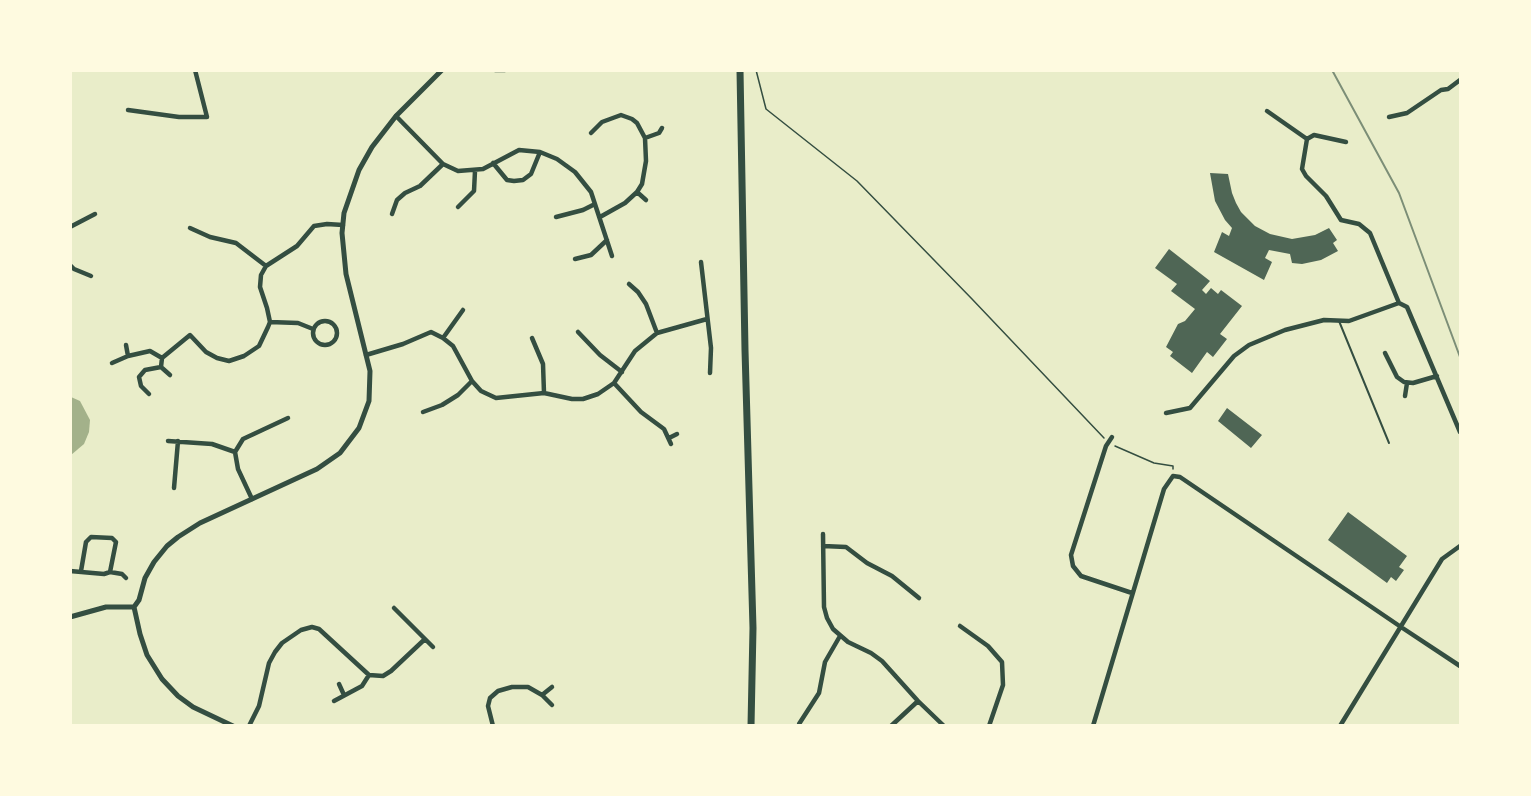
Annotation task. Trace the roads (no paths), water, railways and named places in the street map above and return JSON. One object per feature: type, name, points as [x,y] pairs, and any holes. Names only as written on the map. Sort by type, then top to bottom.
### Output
[{"type":"main road","points":[[740,70],[753,628],[751,726]]},
{"type":"street","points":[[128,110],[179,117],[207,117],[195,70]]},
{"type":"street","points":[[233,726],[193,707],[178,696],[162,679],[147,655],[134,607],[154,562],[167,546],[188,530],[317,469],[340,453],[353,438],[369,401],[370,371],[342,253],[343,225],[350,194],[372,147],[396,116],[442,70]]},
{"type":"street","points":[[495,70],[505,70]]},
{"type":"street","points":[[1389,117],[1407,113],[1441,90],[1461,80]]},
{"type":"street","points":[[1267,111],[1307,139]]},
{"type":"street","points":[[591,133],[602,122],[621,115],[632,118],[645,138],[645,175],[637,192],[618,208],[600,216]]},
{"type":"street","points":[[396,116],[443,164],[458,171],[475,171],[519,150],[540,152],[557,159],[574,172],[591,192],[612,256]]},
{"type":"street","points":[[645,138],[659,133],[662,128]]},
{"type":"street","points":[[1307,139],[1314,135],[1346,142]]},
{"type":"street","points":[[1307,139],[1302,169],[1326,196],[1341,220],[1359,224],[1370,234],[1399,303],[1407,308],[1461,432]]},
{"type":"street","points":[[493,163],[507,180],[523,180],[531,174],[540,152]]},
{"type":"street","points":[[393,214],[398,200],[405,193],[420,186],[443,164]]},
{"type":"street","points":[[458,207],[474,191],[475,171]]},
{"type":"street","points":[[637,192],[646,200]]},
{"type":"street","points":[[556,217],[595,204]]},
{"type":"street","points":[[70,227],[95,214]]},
{"type":"street","points":[[161,368],[162,358],[188,333],[206,352],[229,361],[244,356],[259,346],[270,321],[261,287],[261,275],[266,266],[297,246],[314,226],[343,225]]},
{"type":"street","points":[[190,228],[210,237],[236,243],[266,266]]},
{"type":"street","points":[[575,259],[591,255],[607,240]]},
{"type":"street","points":[[701,262],[711,348],[710,373]]},
{"type":"street","points":[[70,265],[91,276]]},
{"type":"street","points":[[629,284],[646,304],[657,333]]},
{"type":"street","points":[[1166,414],[1190,408],[1234,356],[1249,345],[1285,330],[1330,319],[1349,321],[1399,303]]},
{"type":"street","points":[[443,338],[463,310]]},
{"type":"street","points":[[366,355],[403,344],[431,332],[453,346],[472,381],[481,391],[496,398],[544,393],[560,398],[583,399],[598,394],[614,383],[635,351],[657,333],[707,319]]},
{"type":"street","points":[[270,321],[298,323],[313,328]]},
{"type":"street","points":[[321,321],[331,323],[336,328],[337,337],[329,345],[319,344],[314,338],[313,328],[321,321]]},
{"type":"street","points":[[578,332],[600,355],[622,372]]},
{"type":"street","points":[[532,338],[543,364],[544,393]]},
{"type":"street","points":[[126,345],[128,356]]},
{"type":"street","points":[[112,363],[128,356],[150,351],[162,358]]},
{"type":"street","points":[[1385,353],[1397,377],[1407,383],[1437,376]]},
{"type":"street","points":[[149,394],[141,386],[139,377],[145,370],[161,368],[170,375]]},
{"type":"street","points":[[423,412],[442,405],[458,395],[472,381]]},
{"type":"street","points":[[614,383],[641,412],[664,429],[670,441],[677,434]]},
{"type":"street","points":[[1405,396],[1407,383]]},
{"type":"street","points":[[252,499],[238,469],[236,452],[243,439],[288,418]]},
{"type":"street","points":[[1112,436],[1071,555],[1072,566],[1081,576],[1132,592]]},
{"type":"street","points":[[168,441],[212,444],[236,452]]},
{"type":"street","points":[[174,488],[178,441]]},
{"type":"street","points":[[1093,726],[1164,489],[1173,476],[1180,477],[1461,666]]},
{"type":"street","points":[[823,534],[824,607],[827,618],[840,636],[882,661],[944,726]]},
{"type":"street","points":[[81,571],[86,542],[91,537],[112,538],[116,542],[110,572]]},
{"type":"street","points":[[823,546],[846,547],[867,563],[892,576],[919,598]]},
{"type":"street","points":[[1340,726],[1442,559],[1461,546]]},
{"type":"street","points":[[70,571],[105,574],[110,572],[123,574],[126,578]]},
{"type":"street","points":[[70,617],[105,607],[134,607]]},
{"type":"street","points":[[394,608],[433,647]]},
{"type":"street","points":[[960,626],[988,645],[1002,662],[1003,685],[989,726]]},
{"type":"street","points":[[249,726],[259,706],[269,663],[282,643],[301,630],[312,627],[319,629],[369,675],[383,675],[391,671],[424,639]]},
{"type":"street","points":[[800,724],[819,693],[825,662],[840,636]]},
{"type":"street","points":[[334,700],[362,686],[369,675]]},
{"type":"street","points":[[339,684],[345,694]]},
{"type":"street","points":[[493,726],[488,706],[490,698],[498,691],[512,687],[528,687],[542,695],[552,705]]},
{"type":"street","points":[[542,695],[552,687]]},
{"type":"street","points":[[891,726],[918,701]]},
{"type":"lane","points":[[1339,321],[1389,443]]},
{"type":"railway","points":[[1332,70],[1399,193],[1460,357]]}]
